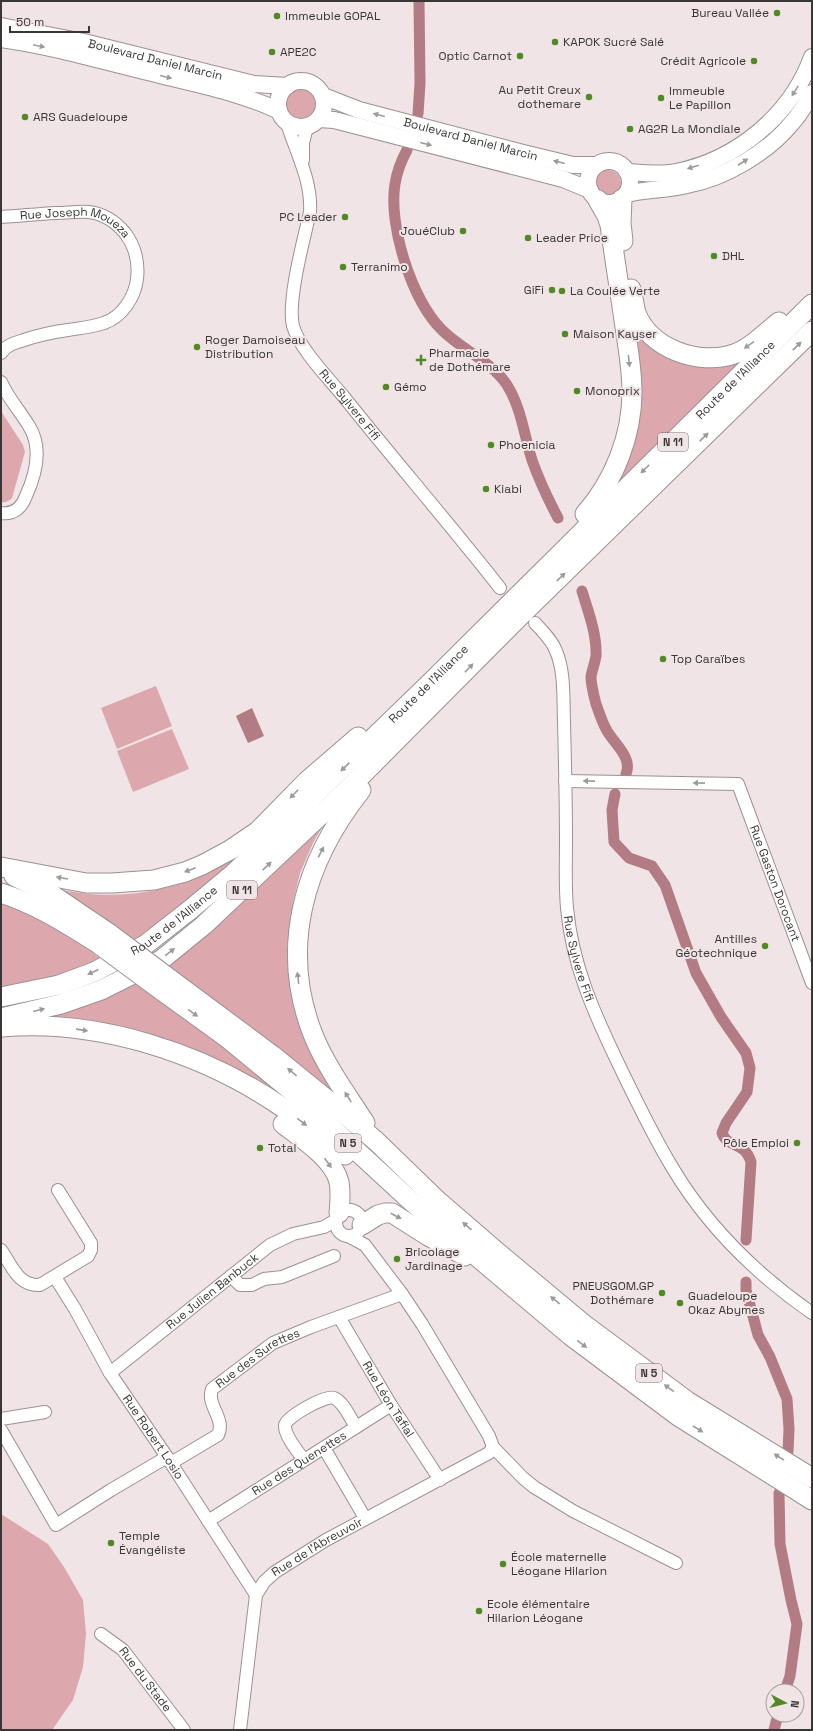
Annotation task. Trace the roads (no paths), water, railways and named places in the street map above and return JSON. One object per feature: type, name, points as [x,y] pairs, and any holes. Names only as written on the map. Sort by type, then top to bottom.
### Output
[{"type":"highway","points":[[533,580],[550,556],[597,500],[610,478],[620,455],[629,420],[632,392],[631,377],[620,285],[610,225],[607,216],[594,195]]},
{"type":"highway","points":[[624,197],[622,237],[637,313],[650,332],[659,341],[680,353],[692,356],[714,357],[734,354],[749,346],[812,294]]},
{"type":"highway","name":"Route de l'Alliance","points":[[1,1018],[62,1004],[101,990],[161,960],[204,925],[346,791],[533,580],[812,304]]},
{"type":"highway","name":"Route de l'Alliance","points":[[1,997],[59,985],[94,972],[145,945],[191,909],[233,874],[520,616],[812,331]]},
{"type":"highway","points":[[1,867],[86,883],[112,883],[154,880],[170,877],[202,865],[230,850],[258,831],[307,781],[392,708],[437,689]]},
{"type":"highway","points":[[376,1141],[325,1062],[314,1037],[299,985],[297,944],[304,897],[311,875],[321,852],[346,809],[362,789],[423,728],[437,689]]},
{"type":"highway","points":[[1,871],[54,896],[103,938]]},
{"type":"highway","points":[[1,883],[25,890],[103,938]]},
{"type":"highway","points":[[1,893],[103,938]]},
{"type":"highway","name":"N 5","points":[[103,938],[168,986],[272,1055],[376,1141],[438,1201],[586,1326],[687,1401],[812,1478]]},
{"type":"highway","name":"N 5","points":[[168,986],[294,1094],[411,1201],[571,1336],[678,1416],[812,1500]]},
{"type":"highway","points":[[1,1027],[39,1026],[79,1029],[118,1036],[156,1046],[205,1063],[282,1107],[368,1172],[480,1264],[530,1301]]},
{"type":"highway","points":[[1,1039],[39,1038],[118,1047],[177,1065],[228,1087],[273,1115],[327,1160],[339,1180],[341,1199],[347,1226],[378,1215],[392,1213],[428,1236],[480,1264]]},
{"type":"main road","name":"Boulevard Daniel Marcin","points":[[1,26],[84,42],[254,84],[286,86]]},
{"type":"main road","name":"Boulevard Daniel Marcin","points":[[1,39],[46,47],[194,84],[258,102],[283,117]]},
{"type":"main road","points":[[627,172],[657,174],[676,172],[709,162],[743,144],[774,118],[790,98],[801,81],[812,57]]},
{"type":"main road","points":[[300,81],[307,82],[319,90],[323,96],[324,108],[313,123],[294,126],[283,117],[279,98],[286,86],[300,81]]},
{"type":"main road","points":[[624,197],[630,186],[627,172],[620,164],[612,161],[597,165],[589,176],[594,195],[607,203],[617,202],[624,197],[647,190],[666,189],[688,185],[717,176],[736,167],[775,141],[791,124],[812,93]]},
{"type":"main road","name":"Boulevard Daniel Marcin","points":[[323,96],[359,110],[523,153],[572,165],[597,165]]},
{"type":"main road","name":"Boulevard Daniel Marcin","points":[[313,123],[334,120],[563,179],[594,195]]},
{"type":"street","name":"Rue Sylvere Fifi","points":[[283,117],[309,185],[311,199],[310,212],[294,286],[292,303],[293,325],[297,336],[337,389],[500,588]]},
{"type":"street","name":"Rue Sylvere Fifi","points":[[302,165],[303,143],[313,123]]},
{"type":"street","name":"Rue Joseph Moueza","points":[[1,217],[80,212],[99,214],[114,222],[128,237],[135,254],[138,271],[136,285],[132,296],[122,312],[115,318],[106,323],[26,339],[3,349],[1,353]]},
{"type":"street","points":[[1,382],[30,426],[37,446],[37,456],[28,492],[21,507],[11,512],[1,513]]},
{"type":"street","name":"Rue Sylvere Fifi","points":[[535,623],[553,644],[560,664],[565,781],[567,908],[572,945],[579,973],[591,1005],[629,1084],[672,1167],[715,1227],[745,1259],[787,1295],[812,1313]]},
{"type":"street","name":"Rue Gaston Dorocant","points":[[565,781],[738,784],[812,983]]},
{"type":"street","points":[[1,1250],[21,1280],[25,1283],[40,1285],[88,1256],[91,1250],[91,1243],[58,1190]]},
{"type":"street","name":"Rue Julien Banbuck","points":[[110,1373],[270,1245],[293,1234],[324,1227],[347,1226],[365,1245],[402,1294],[422,1324],[489,1436],[492,1447]]},
{"type":"street","points":[[231,1276],[240,1285],[252,1285],[264,1279],[282,1277],[334,1256]]},
{"type":"street","name":"Rue Robert Losio","points":[[55,1277],[75,1309],[110,1373],[169,1460],[256,1595]]},
{"type":"street","name":"Rue des Surettes","points":[[1,1430],[56,1525],[111,1490],[218,1435],[220,1425],[210,1399],[212,1389],[273,1343],[402,1294]]},
{"type":"street","name":"Rue Léon Tafial","points":[[339,1317],[391,1405],[440,1480]]},
{"type":"street","points":[[304,1460],[294,1447],[286,1431],[285,1425],[287,1421],[298,1413],[329,1396],[335,1398],[341,1403],[356,1427]]},
{"type":"street","name":"Rue des Quenettes","points":[[208,1521],[391,1405]]},
{"type":"street","points":[[1,1419],[45,1412]]},
{"type":"street","points":[[492,1447],[534,1487],[573,1511],[676,1563]]},
{"type":"street","name":"Rue de l'Abreuvoir","points":[[242,1718],[256,1595],[264,1582],[275,1572],[365,1518],[489,1453],[492,1447]]},
{"type":"street","points":[[324,1448],[365,1518]]},
{"type":"street","name":"Rue du Stade","points":[[101,1634],[123,1650],[184,1730]]},
{"type":"street","points":[[240,1730],[242,1718]]},
{"type":"street","points":[[242,1718],[244,1730]]},
{"type":"waterway","points":[[418,114],[420,83],[419,1]]},
{"type":"waterway","points":[[407,150],[397,175],[394,201],[395,220],[399,241],[412,282],[421,301],[431,317],[442,330],[458,344],[485,362],[507,385],[516,402],[529,451],[535,467],[558,518]]},
{"type":"waterway","points":[[582,591],[592,623],[595,639],[596,656],[591,677],[594,698],[609,734],[625,756],[627,762],[626,774]]},
{"type":"waterway","points":[[615,794],[612,810],[614,842],[629,858],[652,866],[665,885],[696,973],[721,1017],[746,1053],[750,1068],[747,1092],[726,1123],[722,1133],[728,1141],[744,1150],[751,1162],[746,1240]]},
{"type":"waterway","points":[[746,1282],[746,1290],[758,1335],[770,1357],[787,1399],[789,1429],[788,1452]]},
{"type":"waterway","points":[[779,1493],[780,1544],[797,1624],[790,1676],[788,1683]]},
{"type":"waterway","points":[[774,1730],[776,1723]]},
{"type":"place","name":"Bureau Vallée","points":[[777,13]]},
{"type":"place","name":"Immeuble GOPAL","points":[[277,16]]},
{"type":"place","name":"KAPOK Sucré Salé","points":[[555,42]]},
{"type":"place","name":"APE2C","points":[[272,52]]},
{"type":"place","name":"Optic Carnot","points":[[520,56]]},
{"type":"place","name":"Crédit Agricole","points":[[754,61]]},
{"type":"place","name":"Au Petit Creux dothemare","points":[[589,97]]},
{"type":"place","name":"Immeuble Le Papillon","points":[[661,98]]},
{"type":"place","name":"ARS Guadeloupe","points":[[25,117]]},
{"type":"place","name":"AG2R La Mondiale","points":[[630,129]]},
{"type":"place","name":"PC Leader","points":[[345,217]]},
{"type":"place","name":"JouéClub","points":[[463,231]]},
{"type":"place","name":"Leader Price","points":[[528,238]]},
{"type":"place","name":"DHL","points":[[714,256]]},
{"type":"place","name":"Terranimo","points":[[343,267]]},
{"type":"place","name":"GiFi","points":[[552,290]]},
{"type":"place","name":"La Coulée Verte","points":[[562,291]]},
{"type":"place","name":"Maison Kayser","points":[[565,334]]},
{"type":"place","name":"Roger Damoiseau Distribution","points":[[197,347]]},
{"type":"place","name":"Pharmacie de Dothémare","points":[[421,360]]},
{"type":"place","name":"Gémo","points":[[386,387]]},
{"type":"place","name":"Monoprix","points":[[577,391]]},
{"type":"place","name":"Phoenicia","points":[[491,445]]},
{"type":"place","name":"Kiabi","points":[[486,489]]},
{"type":"place","name":"Top Caraïbes","points":[[663,659]]},
{"type":"place","name":"Antilles Géotechnique","points":[[765,946]]},
{"type":"place","name":"Pôle Emploi","points":[[797,1143]]},
{"type":"place","name":"Total","points":[[260,1148]]},
{"type":"place","name":"Bricolage Jardinage","points":[[397,1259]]},
{"type":"place","name":"PNEUSGOM.GP Dothémare","points":[[662,1293]]},
{"type":"place","name":"Guadeloupe Okaz Abymes","points":[[680,1303]]},
{"type":"place","name":"Temple Évangéliste","points":[[111,1543]]},
{"type":"place","name":"École maternelle Léogane Hilarion","points":[[503,1564]]},
{"type":"place","name":"Ecole élémentaire Hilarion Léogane","points":[[479,1611]]}]
